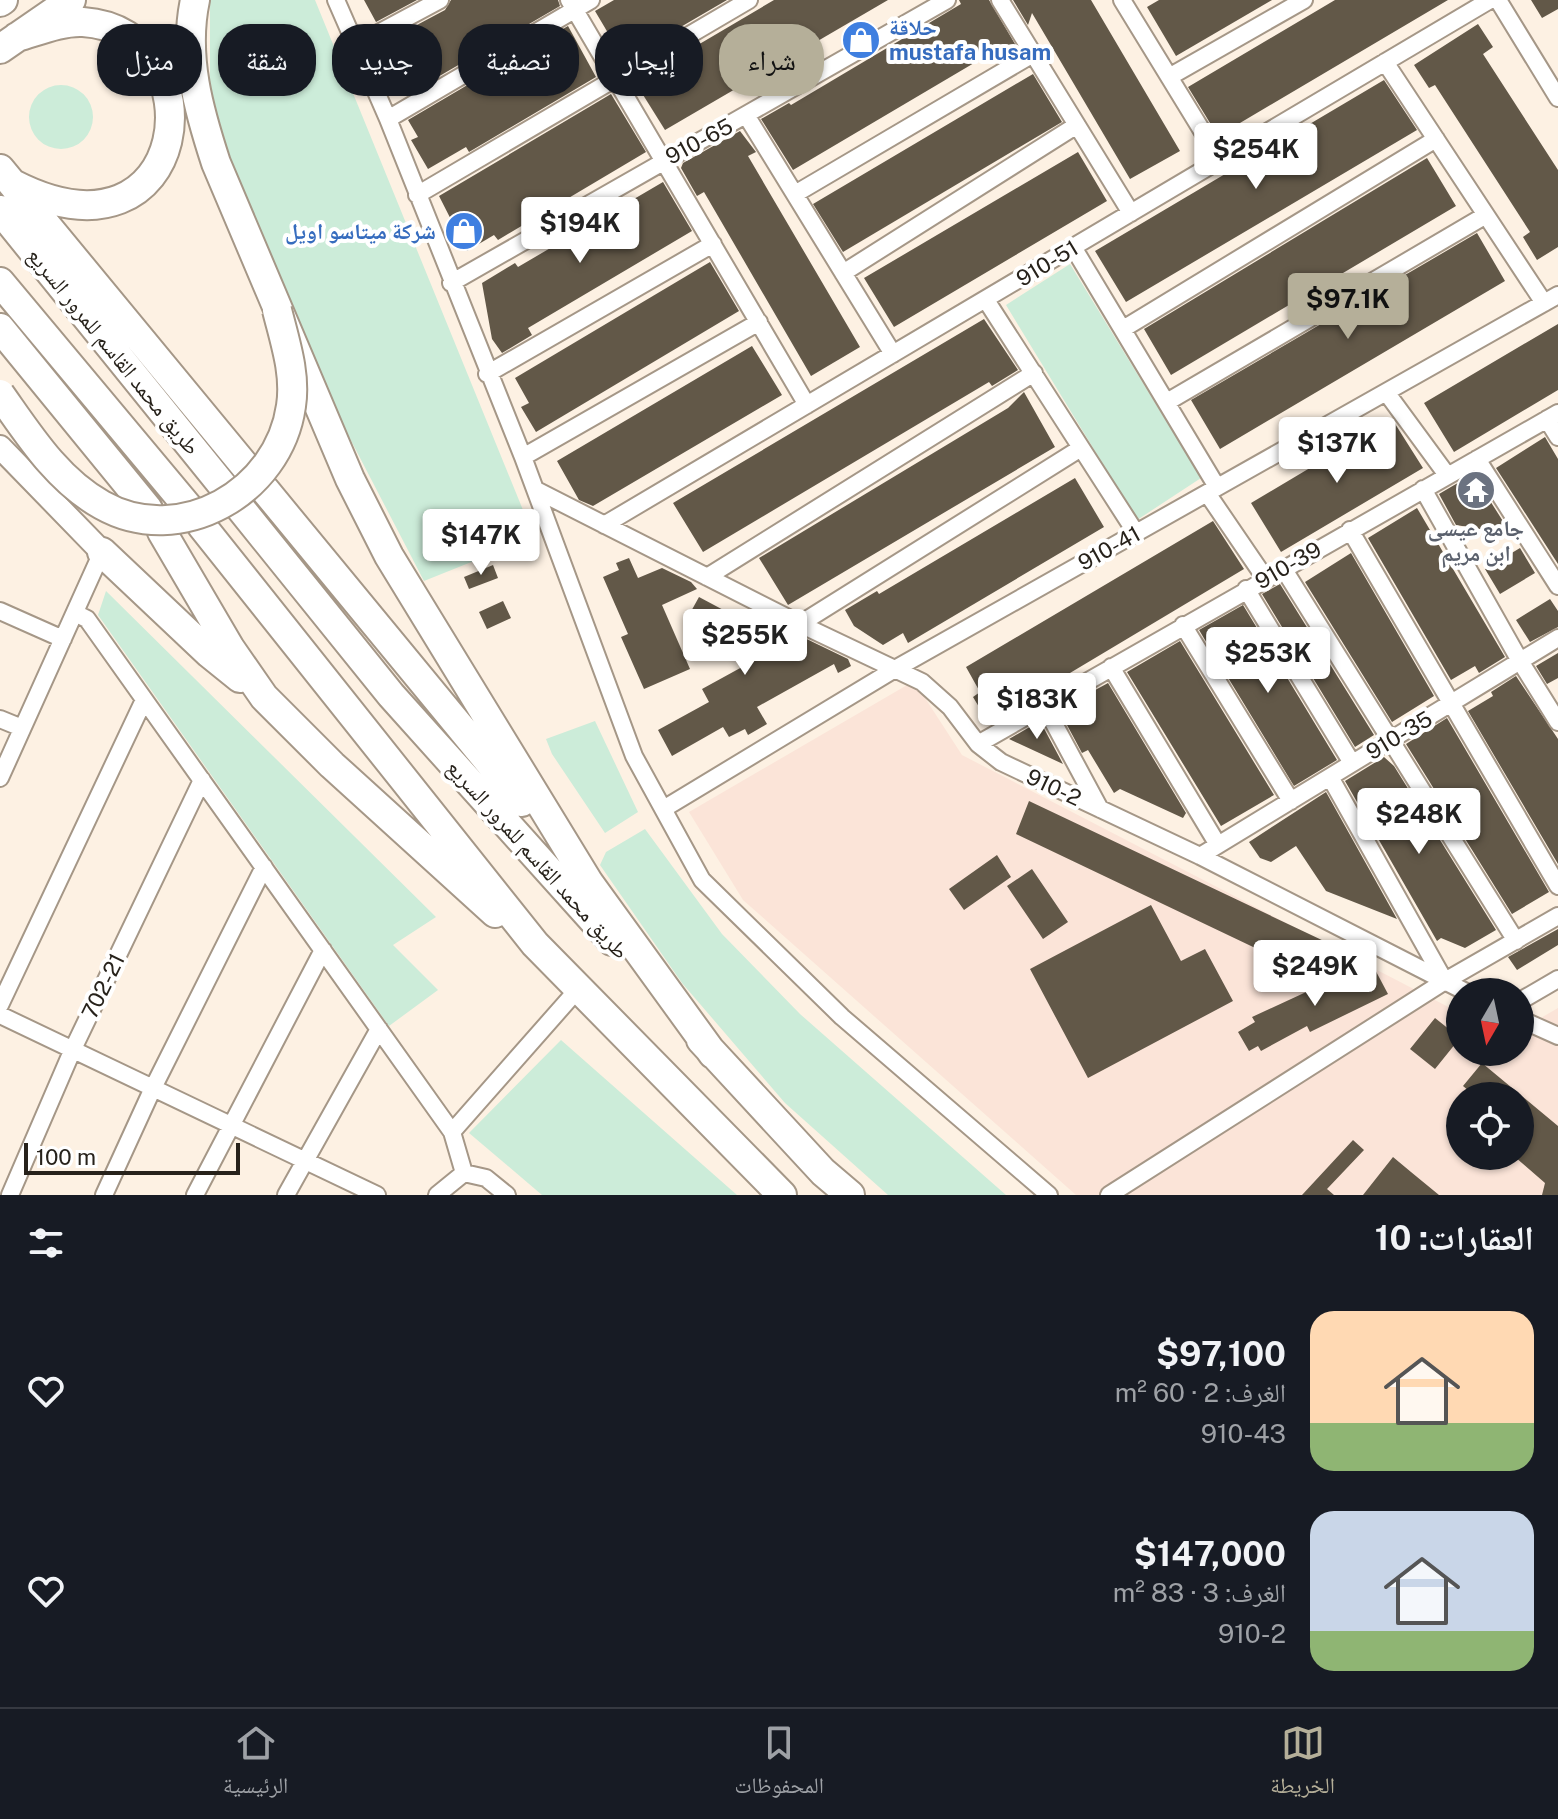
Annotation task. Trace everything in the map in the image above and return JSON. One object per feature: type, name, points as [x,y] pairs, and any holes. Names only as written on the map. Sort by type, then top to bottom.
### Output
[{"type":"highway","points":[[9,43],[71,0]]},
{"type":"highway","points":[[195,0],[190,45],[198,103],[228,193],[368,518],[589,883]]},
{"type":"highway","points":[[6,177],[62,204],[100,205],[138,189],[153,175],[166,149],[171,128],[169,96],[154,63],[137,44],[106,27],[85,22],[63,23],[9,43]]},
{"type":"highway","points":[[6,177],[589,883],[713,1054]]},
{"type":"highway","name":"طريق محمد القاسم للمرور السريع","points":[[0,210],[391,695],[713,1054],[823,1172],[850,1195]]},
{"type":"highway","name":"طريق محمد القاسم للمرور السريع","points":[[0,282],[195,517],[535,944],[782,1195]]},
{"type":"highway","points":[[0,394],[54,467],[97,502],[119,513],[145,518],[172,519],[202,513],[232,500],[257,479],[283,437],[293,390],[277,310]]},
{"type":"highway","points":[[0,328],[155,520],[230,648],[264,697]]},
{"type":"highway","points":[[102,552],[209,653],[264,697],[458,882],[535,944]]},
{"type":"street","points":[[336,0],[347,24]]},
{"type":"street","points":[[395,24],[440,0]]},
{"type":"street","points":[[388,119],[572,5],[591,0]]},
{"type":"street","points":[[703,28],[749,0]]},
{"type":"street","name":"910-65","points":[[451,283],[947,0]]},
{"type":"street","points":[[1000,0],[1131,213]]},
{"type":"street","points":[[1169,77],[1304,0]]},
{"type":"street","name":"910-51","points":[[604,525],[1490,0]]},
{"type":"street","points":[[1498,0],[1552,76],[1558,98]]},
{"type":"street","points":[[1125,1],[1220,160]]},
{"type":"street","points":[[572,5],[595,44]]},
{"type":"street","points":[[795,194],[1033,54]]},
{"type":"street","points":[[1385,62],[1486,215],[1551,299]]},
{"type":"street","points":[[417,195],[595,92]]},
{"type":"street","points":[[378,96],[536,490],[634,756],[702,880],[842,1017],[1049,1195]]},
{"type":"street","points":[[625,96],[807,405]]},
{"type":"street","points":[[746,115],[893,354]]},
{"type":"street","points":[[843,273],[1077,125]]},
{"type":"street","points":[[1123,329],[1436,139]]},
{"type":"street","points":[[1167,402],[1486,215]]},
{"type":"street","points":[[487,374],[713,244]]},
{"type":"street","points":[[1073,247],[1167,402],[1212,490],[1265,578]]},
{"type":"street","name":"910-41","points":[[665,808],[895,669],[1551,299]]},
{"type":"street","points":[[986,300],[1136,533]]},
{"type":"street","points":[[523,457],[759,322]]},
{"type":"street","points":[[707,577],[1034,373]]},
{"type":"street","points":[[1386,392],[1447,475]]},
{"type":"street","points":[[1552,416],[1558,437]]},
{"type":"street","name":"910-39","points":[[978,744],[1552,416]]},
{"type":"street","points":[[0,447],[102,552],[0,778]]},
{"type":"street","points":[[800,624],[1081,448]]},
{"type":"street","points":[[1477,459],[1558,586]]},
{"type":"street","points":[[1423,489],[1558,722]]},
{"type":"street","name":"910-2","points":[[536,490],[800,624],[922,682],[941,698],[978,744],[1001,762],[1200,856],[1445,981]]},
{"type":"street","points":[[1350,530],[1558,886]]},
{"type":"street","points":[[1283,568],[1516,941]]},
{"type":"street","points":[[1246,589],[1352,763]]},
{"type":"street","points":[[0,611],[63,639]]},
{"type":"street","points":[[75,613],[87,619],[452,1132],[464,1173]]},
{"type":"street","points":[[1183,625],[1291,801]]},
{"type":"street","name":"910-35","points":[[1200,856],[1558,638]]},
{"type":"street","points":[[1111,667],[1218,845]]},
{"type":"street","points":[[0,1005],[144,700]]},
{"type":"street","points":[[1044,705],[1100,809]]},
{"type":"street","points":[[0,719],[22,728]]},
{"type":"street","points":[[1330,777],[1445,981]]},
{"type":"street","name":"702-21","points":[[10,1195],[73,1049],[202,780]]},
{"type":"street","points":[[104,1195],[153,1088],[264,867]]},
{"type":"street","points":[[1109,1195],[1445,981],[1558,916]]},
{"type":"street","points":[[195,1195],[323,950]]},
{"type":"street","points":[[1534,993],[1558,979]]},
{"type":"street","points":[[452,1132],[578,989]]},
{"type":"street","points":[[0,1015],[377,1195]]},
{"type":"street","points":[[1534,1025],[1558,1036]]},
{"type":"street","points":[[286,1195],[379,1029]]},
{"type":"street","points":[[464,1173],[486,1178],[507,1195]]},
{"type":"street","points":[[437,1195],[464,1173]]},
{"type":"shaded area","points":[[914,681],[962,755],[1446,1006],[1446,1066],[1534,1066],[1534,1022],[1558,1008],[1558,1195],[1076,1195],[743,900],[689,812]]},
{"type":"green space","points":[[210,0],[315,0],[332,42],[332,96],[354,96],[534,537],[424,581],[305,352],[210,105]]},
{"type":"green space","points":[[61,85],[73,87],[84,94],[91,105],[91,129],[84,140],[73,147],[61,149],[49,147],[38,140],[31,129],[29,117],[31,105],[38,94],[49,87]]},
{"type":"green space","points":[[1070,264],[1201,478],[1137,520],[1006,305]]},
{"type":"green space","points":[[106,591],[436,917],[393,945],[438,990],[389,1026],[98,615]]},
{"type":"green space","points":[[595,721],[638,812],[605,833],[552,754],[546,739]]},
{"type":"green space","points":[[645,829],[722,934],[800,1014],[1006,1195],[888,1195],[785,1103],[682,983],[600,865],[606,852]]},
{"type":"green space","points":[[561,1040],[737,1195],[542,1195],[469,1133]]},
{"type":"building","points":[[364,0],[417,0],[376,22]]},
{"type":"building","points":[[451,0],[558,0],[560,6],[529,24],[458,24],[458,65],[442,75],[442,24],[419,24],[445,10]]},
{"type":"building","points":[[614,0],[727,0],[686,24],[603,24],[595,11]]},
{"type":"building","points":[[774,0],[888,0],[824,37],[824,24],[733,24]]},
{"type":"building","points":[[959,0],[989,0],[1018,49],[997,62],[991,53],[793,170],[761,119],[806,96],[824,96],[824,85],[961,4]]},
{"type":"building","points":[[1013,0],[1091,0],[1180,151],[1130,179],[1032,13],[1028,25]]},
{"type":"building","points":[[1159,0],[1272,0],[1176,56],[1147,7]]},
{"type":"building","points":[[1335,0],[1448,0],[1218,136],[1188,87]]},
{"type":"building","points":[[1531,0],[1558,0],[1558,9],[1542,18]]},
{"type":"building","points":[[1478,24],[1493,47],[1483,54],[1558,170],[1558,247],[1537,260],[1523,237],[1530,232],[1435,85],[1429,88],[1414,65]]},
{"type":"building","points":[[719,32],[719,96],[723,96],[665,130],[644,96],[703,96],[703,42]]},
{"type":"building","points":[[579,46],[595,75],[579,87]]},
{"type":"building","points":[[1033,74],[1062,122],[843,252],[813,204]]},
{"type":"building","points":[[1384,80],[1417,130],[1126,302],[1095,251]]},
{"type":"building","points":[[458,91],[458,96],[564,96],[469,152],[466,147],[428,169],[411,140],[418,137],[408,120]]},
{"type":"building","points":[[608,96],[612,96],[646,152],[498,240],[494,235],[467,251],[439,196]]},
{"type":"building","points":[[740,131],[756,152],[748,156],[860,347],[811,376],[704,192],[697,196],[681,168],[683,163]]},
{"type":"building","points":[[1078,152],[1107,201],[894,327],[864,278]]},
{"type":"building","points":[[1427,158],[1456,206],[1171,375],[1144,329]]},
{"type":"building","points":[[663,182],[692,231],[528,328],[532,335],[502,353],[492,339],[482,283],[515,263],[518,267]]},
{"type":"building","points":[[1477,233],[1505,281],[1220,449],[1191,400]]},
{"type":"building","points":[[710,262],[739,311],[536,432],[521,407],[529,403],[515,378]]},
{"type":"building","points":[[984,319],[1018,370],[992,386],[989,382],[703,552],[673,503]]},
{"type":"building","points":[[1558,324],[1558,390],[1454,452],[1424,403]]},
{"type":"building","points":[[752,346],[782,395],[593,506],[579,500],[557,461]]},
{"type":"building","points":[[1024,392],[1055,447],[788,605],[759,558],[1008,408]]},
{"type":"building","points":[[1392,419],[1423,468],[1281,552],[1251,503]]},
{"type":"building","points":[[1545,437],[1558,459],[1558,564],[1496,468]]},
{"type":"building","points":[[1473,474],[1506,526],[1498,532],[1456,525],[1439,494]]},
{"type":"building","points":[[1075,478],[1104,527],[908,643],[903,633],[883,645],[854,626],[845,610],[877,591],[879,594]]},
{"type":"building","points":[[1417,508],[1505,657],[1479,673],[1475,666],[1451,680],[1368,538]]},
{"type":"building","points":[[1213,521],[1244,569],[988,722],[973,697],[980,692],[966,667]]},
{"type":"building","points":[[1520,548],[1535,573],[1500,594],[1485,569]]},
{"type":"building","points":[[1351,553],[1434,696],[1392,722],[1305,582]]},
{"type":"building","points":[[629,558],[638,578],[662,568],[691,582],[697,589],[662,605],[690,669],[644,689],[621,637],[628,634],[603,577],[619,570],[616,563]]},
{"type":"building","points":[[493,565],[498,578],[469,589],[464,577]]},
{"type":"building","points":[[1280,584],[1374,735],[1355,747],[1262,594]]},
{"type":"building","points":[[699,597],[759,629],[745,656],[790,631],[848,659],[851,666],[838,673],[834,664],[757,707],[767,724],[748,735],[745,729],[729,737],[723,727],[672,756],[658,730],[709,702],[702,689],[753,661],[684,624]]},
{"type":"building","points":[[1550,599],[1558,611],[1558,627],[1530,642],[1516,620]]},
{"type":"building","points":[[503,601],[511,618],[487,629],[479,612]]},
{"type":"building","points":[[1243,605],[1337,760],[1294,786],[1199,630]]},
{"type":"building","points":[[1180,641],[1274,795],[1221,826],[1127,672]]},
{"type":"building","points":[[1558,653],[1558,678],[1547,684],[1536,666]]},
{"type":"building","points":[[1516,676],[1558,739],[1558,864],[1468,711],[1493,696],[1491,692]]},
{"type":"building","points":[[1108,683],[1186,813],[1183,818],[1120,789],[1114,793],[1088,750],[1082,753],[1059,710]]},
{"type":"building","points":[[1447,718],[1549,892],[1512,914],[1406,744]]},
{"type":"building","points":[[1040,721],[1063,764],[1009,739]]},
{"type":"building","points":[[1384,757],[1394,766],[1496,930],[1465,948],[1441,938],[1437,941],[1345,781]]},
{"type":"building","points":[[1326,792],[1397,919],[1326,891],[1296,846],[1271,862],[1260,858],[1249,842]]},
{"type":"building","points":[[1029,801],[1326,942],[1310,974],[1016,834]]},
{"type":"building","points":[[997,855],[1011,877],[964,910],[949,889]]},
{"type":"building","points":[[1032,869],[1068,922],[1043,939],[1007,886]]},
{"type":"building","points":[[1151,905],[1181,961],[1205,949],[1233,1001],[1088,1078],[1030,969]]},
{"type":"building","points":[[1558,929],[1558,945],[1517,970],[1508,957]]},
{"type":"building","points":[[1371,962],[1388,994],[1310,1032],[1307,1026],[1261,1051],[1258,1046],[1249,1051],[1238,1032],[1255,1022],[1252,1017]]},
{"type":"building","points":[[1435,1018],[1446,1027],[1446,1055],[1435,1069],[1410,1049]]},
{"type":"building","points":[[1480,1066],[1486,1066],[1505,1082],[1466,1082]]},
{"type":"building","points":[[1534,1106],[1558,1126],[1558,1195],[1542,1195],[1545,1183],[1530,1170],[1534,1170]]},
{"type":"building","points":[[1353,1140],[1364,1150],[1327,1189],[1334,1195],[1302,1195]]},
{"type":"building","points":[[1393,1157],[1411,1172],[1439,1195],[1363,1195]]},
{"type":"place","name":"حلاقة mustafa husam","points":[[861,40]]},
{"type":"place","name":"شركة ميتاسو اويل","points":[[464,231]]},
{"type":"place","name":"جامع عيسى ابن مريم","points":[[1476,490]]}]
